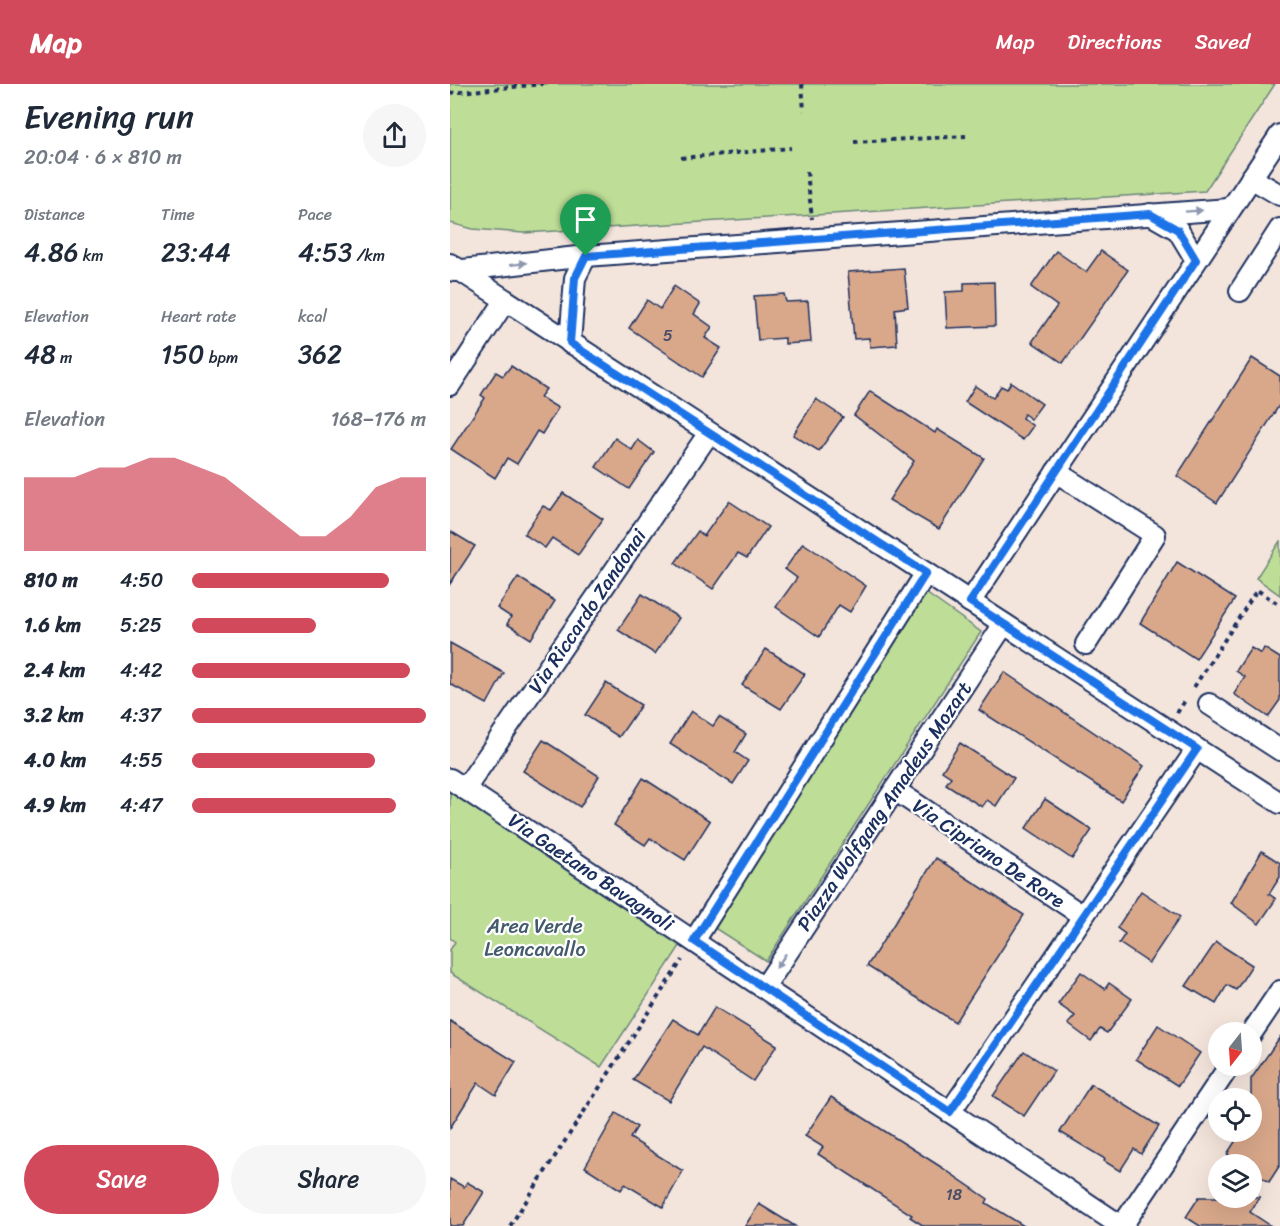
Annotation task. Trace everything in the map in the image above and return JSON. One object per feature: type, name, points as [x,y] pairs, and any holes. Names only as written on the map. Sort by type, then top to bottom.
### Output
[{"type":"street","points":[[970,602],[1280,135]]},
{"type":"street","points":[[1251,178],[1280,195]]},
{"type":"street","points":[[453,269],[586,256],[1229,209]]},
{"type":"street","points":[[1150,214],[1178,230],[1196,260]]},
{"type":"street","points":[[1240,291],[1280,229]]},
{"type":"street","points":[[570,343],[575,278],[586,256]]},
{"type":"street","points":[[453,269],[1280,802]]},
{"type":"street","points":[[450,385],[505,301]]},
{"type":"street","name":"Via Riccardo Zandonai","points":[[458,784],[709,433]]},
{"type":"street","points":[[1056,472],[1155,536],[1086,644]]},
{"type":"street","points":[[694,941],[926,573]]},
{"type":"street","name":"Piazza Wolfgang Amadeus Mozart","points":[[764,988],[1004,624]]},
{"type":"street","points":[[1209,705],[1280,750]]},
{"type":"street","points":[[950,1112],[1197,749]]},
{"type":"street","name":"Via Gaetano Bavagnoli","points":[[458,784],[1121,1226]]},
{"type":"street","name":"Via Cipriano De Rore","points":[[895,790],[1083,916]]},
{"type":"street","points":[[1259,1022],[1280,991]]},
{"type":"street","points":[[1121,1226],[1223,1076]]},
{"type":"path","points":[[450,93],[543,84]]},
{"type":"path","points":[[802,84],[804,111]]},
{"type":"path","points":[[854,142],[966,136]]},
{"type":"path","points":[[681,158],[791,148]]},
{"type":"path","points":[[807,172],[814,239]]},
{"type":"path","points":[[1177,713],[1257,590],[1280,605]]},
{"type":"path","points":[[510,1226],[694,941]]},
{"type":"green space","points":[[450,84],[1275,84],[1205,191],[524,233],[473,229],[450,223]]},
{"type":"green space","points":[[1280,541],[1280,595],[1256,578]]},
{"type":"green space","points":[[926,593],[981,632],[766,961],[713,927]]},
{"type":"green space","name":"Area Verde Leoncavallo","points":[[450,791],[682,943],[601,1067],[450,973],[450,950],[455,942],[450,938]]},
{"type":"building","points":[[1056,251],[1086,272],[1101,251],[1128,270],[1063,363],[1032,342],[1057,306],[1031,287]]},
{"type":"building","points":[[904,268],[908,307],[895,309],[897,345],[870,347],[869,338],[854,339],[848,272]]},
{"type":"building","points":[[994,282],[995,326],[947,328],[945,292],[964,291],[964,283]]},
{"type":"building","points":[[674,286],[700,304],[694,314],[712,327],[705,338],[721,348],[702,377],[629,328],[647,300],[660,309]]},
{"type":"building","points":[[784,294],[786,302],[808,301],[811,342],[785,344],[785,338],[758,340],[754,296]]},
{"type":"building","points":[[1252,358],[1280,376],[1280,404],[1217,503],[1177,476]]},
{"type":"building","points":[[511,366],[546,389],[540,397],[558,408],[542,434],[537,431],[517,464],[507,458],[495,478],[451,449],[485,398],[481,395],[496,372],[503,376]]},
{"type":"building","points":[[1011,382],[1042,404],[1031,419],[1024,414],[1022,418],[1033,426],[1023,440],[965,402],[975,386],[993,398],[1001,386],[1007,389]]},
{"type":"building","points":[[870,391],[935,433],[937,429],[984,458],[939,529],[889,500],[914,461],[854,415]]},
{"type":"building","points":[[816,399],[843,417],[819,451],[793,435]]},
{"type":"building","points":[[615,438],[632,450],[638,440],[654,452],[629,489],[596,467]]},
{"type":"building","points":[[563,493],[603,519],[578,555],[552,538],[545,548],[524,534],[543,506],[551,510]]},
{"type":"building","points":[[729,501],[768,527],[747,558],[738,553],[713,589],[675,563],[698,531],[704,536]]},
{"type":"building","points":[[450,531],[475,546],[450,584]]},
{"type":"building","points":[[803,543],[866,586],[850,612],[839,605],[819,637],[776,607],[797,578],[785,569]]},
{"type":"building","points":[[1177,562],[1235,599],[1196,659],[1140,623]]},
{"type":"building","points":[[518,577],[555,601],[531,639],[507,624],[511,617],[497,608]]},
{"type":"building","points":[[642,594],[679,618],[655,654],[618,630]]},
{"type":"building","points":[[450,643],[504,673],[487,704],[450,684]]},
{"type":"building","points":[[1251,648],[1261,654],[1264,648],[1280,658],[1280,700],[1268,717],[1234,694],[1245,677],[1236,671]]},
{"type":"building","points":[[766,649],[805,674],[781,709],[742,685]]},
{"type":"building","points":[[1004,672],[1144,766],[1121,801],[979,710]]},
{"type":"building","points":[[606,683],[641,705],[619,737],[585,715]]},
{"type":"building","points":[[691,711],[713,726],[719,717],[746,734],[735,752],[748,761],[733,784],[670,744]]},
{"type":"building","points":[[543,740],[599,776],[580,807],[523,771]]},
{"type":"building","points":[[960,743],[1014,778],[996,806],[987,800],[982,807],[946,784],[951,777],[942,771]]},
{"type":"building","points":[[643,778],[710,821],[685,860],[650,838],[645,845],[614,825]]},
{"type":"building","points":[[1045,799],[1092,830],[1072,859],[1026,828]]},
{"type":"building","points":[[1262,851],[1280,863],[1280,877],[1269,894],[1276,899],[1259,924],[1231,903]]},
{"type":"building","points":[[936,858],[1024,915],[955,1022],[867,966]]},
{"type":"building","points":[[1141,891],[1180,917],[1149,963],[1119,943],[1125,934],[1117,928]]},
{"type":"building","points":[[1216,942],[1252,965],[1236,990],[1227,985],[1216,1004],[1186,986]]},
{"type":"building","points":[[1081,972],[1105,989],[1109,983],[1132,999],[1107,1033],[1100,1029],[1091,1041],[1068,1024],[1075,1016],[1058,1004]]},
{"type":"building","points":[[715,1007],[777,1045],[753,1081],[702,1047],[669,1101],[633,1080],[673,1019],[698,1035]]},
{"type":"building","points":[[450,1021],[516,1062],[496,1095],[478,1083],[450,1128]]},
{"type":"building","points":[[1158,1025],[1200,1053],[1178,1086],[1136,1059]]},
{"type":"building","points":[[1280,1037],[1280,1165],[1269,1182],[1262,1177],[1262,1154],[1227,1154],[1235,1142],[1262,1142],[1262,1088],[1251,1088],[1251,1079],[1253,1076],[1262,1076],[1262,1063]]},
{"type":"building","points":[[1024,1051],[1054,1071],[1024,1116],[993,1096]]},
{"type":"building","points":[[1091,1084],[1159,1126],[1141,1154],[1134,1149],[1120,1171],[1104,1161],[1105,1159],[1060,1132]]},
{"type":"building","points":[[831,1097],[941,1167],[988,1199],[986,1203],[1024,1226],[924,1226],[910,1217],[912,1215],[818,1154],[823,1147],[805,1136]]},
{"type":"building","points":[[616,1113],[637,1127],[630,1138],[683,1171],[663,1207],[625,1184],[621,1190],[585,1167]]},
{"type":"building","points":[[450,1179],[464,1187],[467,1182],[484,1192],[463,1226],[450,1226]]},
{"type":"building","points":[[1199,1197],[1208,1197],[1208,1208],[1253,1208],[1250,1212],[1271,1226],[1200,1226],[1186,1217]]},
{"type":"building","points":[[759,1204],[795,1226],[745,1226]]},
{"type":"route","points":[[1150,214],[1178,230],[1196,260],[970,602],[1197,749],[950,1112],[694,941],[926,573],[570,343],[575,278],[586,256],[1150,214]]}]
